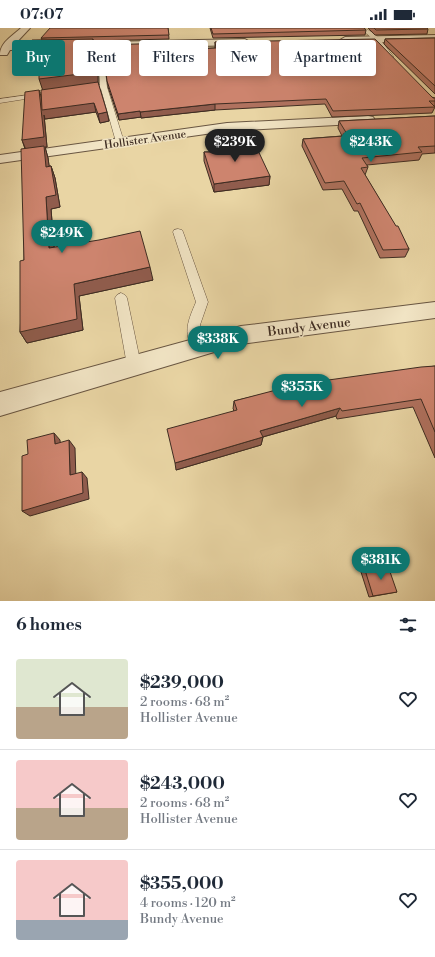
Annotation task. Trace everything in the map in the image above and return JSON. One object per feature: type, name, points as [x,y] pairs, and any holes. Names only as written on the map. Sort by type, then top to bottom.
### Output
[{"type":"street","points":[[0,60],[6,47],[26,28]]},
{"type":"street","points":[[337,40],[435,38]]},
{"type":"street","points":[[131,44],[216,43]]},
{"type":"street","points":[[6,47],[73,46]]},
{"type":"street","name":"Hollister Avenue","points":[[0,159],[227,127],[380,120]]},
{"type":"street","name":"Bundy Avenue","points":[[0,404],[241,335],[435,310]]},
{"type":"lane","points":[[363,28],[376,39],[396,62]]},
{"type":"lane","points":[[103,76],[104,87],[120,142]]},
{"type":"lane","points":[[73,91],[104,87]]},
{"type":"lane","points":[[0,101],[49,94]]},
{"type":"lane","points":[[178,232],[202,302],[193,325],[198,347]]},
{"type":"lane","points":[[121,298],[134,365]]},
{"type":"building","points":[[50,28],[168,28],[169,35],[41,38]]},
{"type":"building","points":[[211,28],[364,28],[366,30],[213,34]]},
{"type":"building","points":[[374,28],[427,28],[428,29],[376,30]]},
{"type":"building","points":[[435,38],[435,86],[385,39]]},
{"type":"building","points":[[93,39],[73,40],[73,75],[65,76],[65,40],[32,40]]},
{"type":"building","points":[[375,39],[376,40],[322,40]]},
{"type":"building","points":[[376,40],[433,98],[435,98],[435,101],[429,101],[435,107],[333,111],[326,99],[215,104],[118,114],[106,76],[131,76],[131,44],[139,44],[139,76],[208,76],[208,48],[216,48],[216,76],[271,76],[271,41],[279,41],[279,76],[376,76]]},
{"type":"building","points":[[39,76],[63,76],[39,79]]},
{"type":"building","points":[[98,82],[107,112],[98,114],[94,103],[42,110],[41,90]]},
{"type":"building","points":[[39,90],[44,137],[22,140],[25,92]]},
{"type":"building","points":[[435,116],[435,146],[418,147],[422,152],[362,158],[368,167],[361,168],[396,226],[398,226],[409,249],[383,250],[360,203],[357,204],[344,181],[325,183],[303,139],[344,136],[343,134],[347,134],[339,121]]},
{"type":"building","points":[[254,142],[270,176],[214,184],[204,152],[211,152],[209,146]]},
{"type":"building","points":[[44,146],[46,167],[51,166],[56,195],[46,197],[49,248],[99,240],[140,231],[150,267],[74,284],[77,319],[20,332],[20,261],[24,260],[21,149]]},
{"type":"building","points":[[435,366],[435,432],[421,399],[342,411],[340,408],[260,431],[263,437],[175,463],[167,429],[237,410],[234,401],[300,384]]},
{"type":"building","points":[[54,433],[55,444],[69,440],[70,475],[82,472],[83,493],[22,511],[22,456],[28,454],[27,440]]},
{"type":"building","points":[[388,566],[397,592],[373,596],[365,570]]}]
